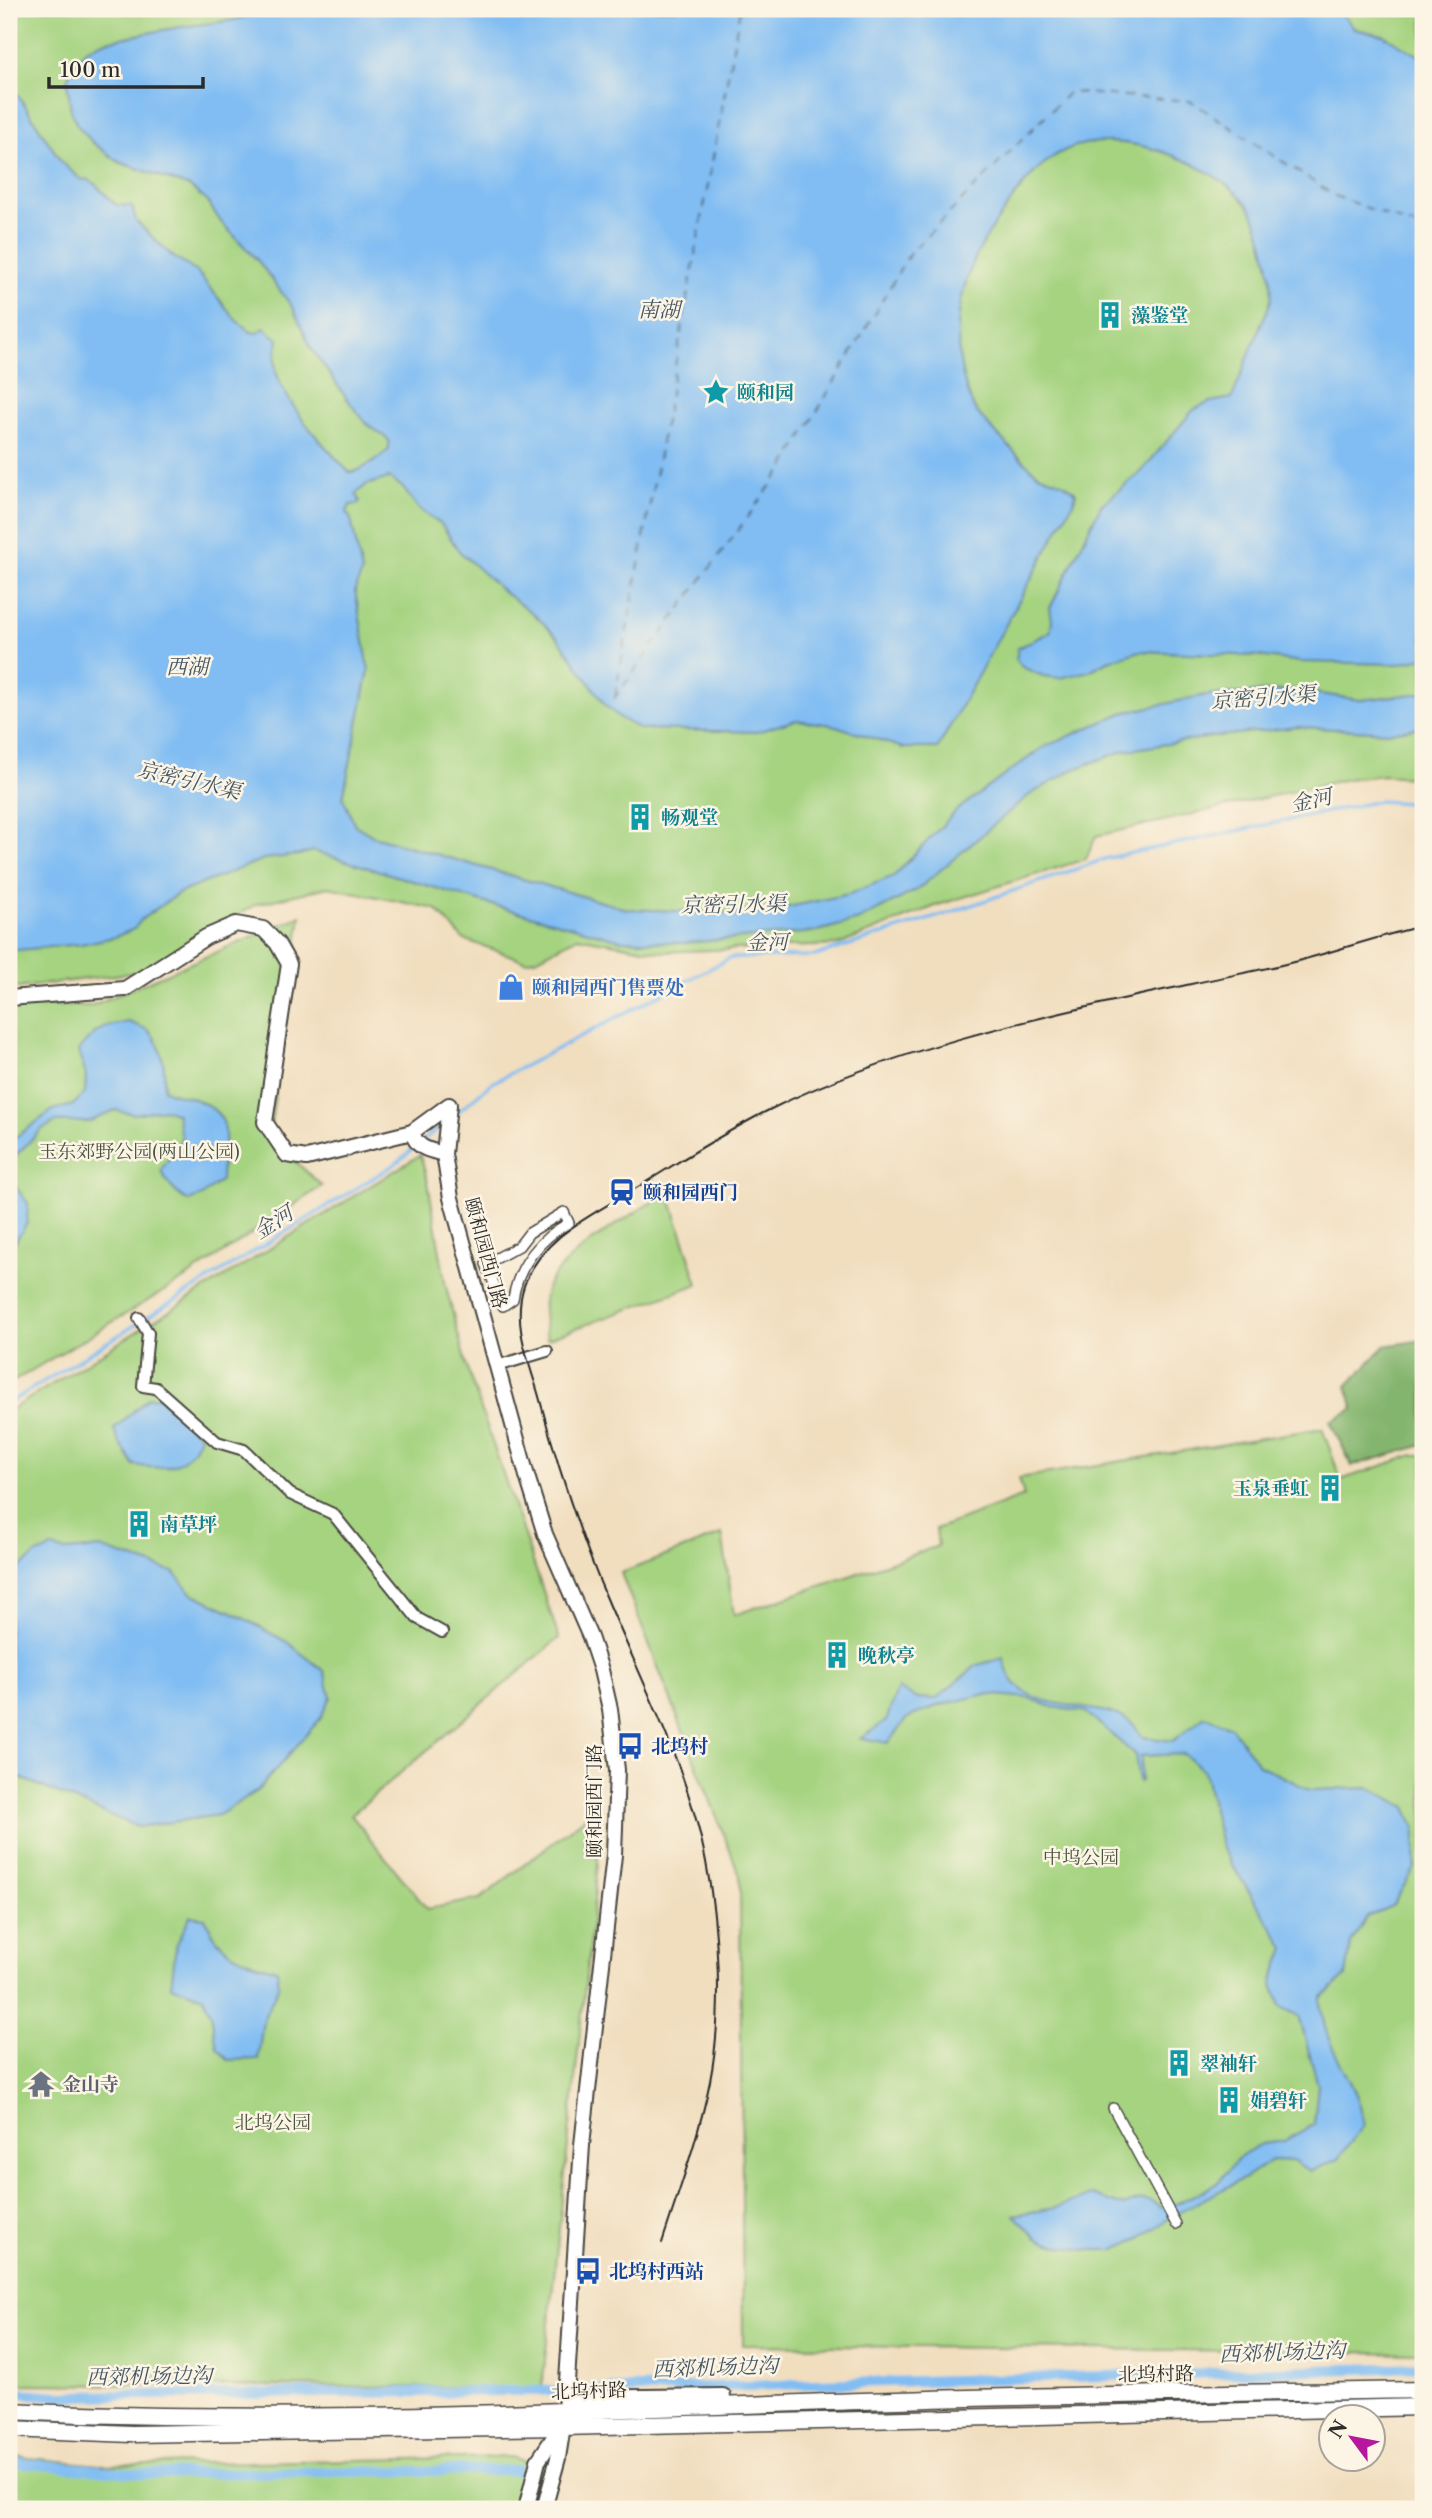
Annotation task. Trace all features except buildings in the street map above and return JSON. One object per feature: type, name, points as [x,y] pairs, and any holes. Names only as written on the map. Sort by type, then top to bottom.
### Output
[{"type":"main road","name":"北坞村路","points":[[9,2429],[132,2434],[564,2412],[877,2400],[1423,2389]]},
{"type":"main road","points":[[723,2396],[743,2406]]},
{"type":"main road","name":"北坞村路","points":[[9,2411],[134,2417],[1423,2407]]},
{"type":"street","points":[[9,998],[125,989],[206,937],[236,924],[263,929],[277,943],[289,964],[265,1122],[287,1155],[307,1158],[416,1140],[444,1154]]},
{"type":"street","name":"颐和园西门路","points":[[416,1140],[449,1105],[444,1154],[451,1198],[545,1534],[590,1637],[601,1670],[610,1709],[617,1770],[614,1855],[582,2145],[564,2412],[558,2458],[544,2509]]},
{"type":"street","points":[[564,1212],[569,1223],[552,1233],[532,1255],[519,1277],[513,1299],[503,1306],[486,1264],[519,1246],[529,1233],[564,1212]]},
{"type":"street","points":[[141,1321],[148,1333],[143,1386],[156,1388],[217,1442],[244,1450],[290,1494],[333,1514],[416,1618],[442,1632]]},
{"type":"street","points":[[497,1366],[547,1351]]},
{"type":"street","points":[[1113,2108],[1176,2224]]},
{"type":"street","name":"北坞村路","points":[[564,2412],[723,2396]]},
{"type":"street","points":[[526,2509],[538,2461],[564,2412]]},
{"type":"green space","name":"颐和园","points":[[9,9],[1423,9],[1423,778],[1384,775],[1347,779],[1096,836],[1086,859],[938,905],[838,945],[661,952],[577,937],[538,958],[526,961],[463,939],[436,909],[328,887],[257,904],[139,972],[9,989]]},
{"type":"green space","name":"玉东郊野公园(两山公园)","points":[[301,916],[269,1137],[322,1186],[184,1279],[9,1384],[9,1005],[91,1006]]},
{"type":"green space","name":"北坞公园","points":[[420,1155],[428,1182],[446,1287],[467,1368],[559,1638],[351,1815],[427,1909],[480,1899],[597,1808],[598,1864],[542,2388],[9,2384],[9,1411]]},
{"type":"green space","points":[[668,1192],[698,1284],[547,1339],[544,1302],[546,1290],[553,1277],[581,1249]]},
{"type":"green space","points":[[1423,1340],[1423,1445],[1352,1466],[1330,1421],[1354,1409],[1347,1386],[1385,1346]]},
{"type":"green space","name":"中坞公园","points":[[1322,1428],[1341,1480],[1413,1455],[1423,1455],[1423,2353],[743,2345],[740,1876],[621,1573],[722,1534],[734,1615],[938,1546],[936,1529],[1024,1496],[1019,1478]]},
{"type":"green space","points":[[9,2456],[99,2465],[511,2457],[526,2462],[512,2509],[9,2509]]},
{"type":"water","name":"南湖","points":[[258,9],[1329,9],[1342,14],[1355,29],[1383,35],[1423,58],[1423,658],[1397,664],[1300,662],[1259,656],[1140,651],[1108,661],[1089,671],[1060,678],[1043,676],[1022,667],[1016,659],[1018,648],[1050,632],[1050,608],[1101,505],[1141,472],[1193,410],[1210,402],[1232,398],[1271,299],[1268,264],[1261,235],[1246,203],[1230,188],[1188,162],[1163,152],[1138,145],[1089,143],[1059,153],[1028,179],[986,238],[971,267],[963,292],[958,341],[963,375],[973,406],[1034,470],[1064,484],[1076,493],[938,748],[903,748],[833,725],[796,720],[757,732],[639,729],[606,706],[558,638],[459,551],[441,524],[419,509],[402,487],[389,478],[366,485],[356,494],[360,501],[358,504],[350,505],[347,512],[351,519],[362,572],[355,590],[369,670],[343,798],[355,825],[373,836],[627,909],[756,914],[849,894],[894,876],[957,810],[1042,748],[1122,713],[1206,695],[1294,690],[1360,700],[1423,693],[1423,727],[1390,732],[1298,727],[1123,751],[1072,770],[1028,796],[917,890],[859,920],[814,932],[684,943],[621,940],[313,851],[264,859],[179,893],[142,919],[134,929],[115,937],[81,944],[9,951],[9,90],[18,95],[62,163],[82,180],[87,179],[95,184],[116,205],[132,206],[136,221],[171,255],[198,273],[236,320],[251,332],[257,333],[264,328],[278,339],[276,371],[288,398],[307,425],[349,472],[364,467],[389,449],[389,440],[367,424],[311,348],[293,308],[258,261],[221,222],[207,201],[190,187],[119,162],[93,143],[77,125],[71,111],[67,80],[73,65],[87,49],[106,41],[234,20],[259,13]]},
{"type":"water","points":[[129,1022],[148,1030],[155,1038],[164,1066],[164,1089],[209,1106],[223,1122],[225,1142],[221,1180],[202,1196],[189,1201],[172,1188],[161,1170],[168,1160],[177,1154],[181,1138],[177,1114],[165,1109],[134,1114],[115,1110],[89,1122],[56,1122],[42,1129],[9,1162],[9,1142],[53,1110],[73,1105],[85,1093],[86,1075],[78,1051],[84,1044],[100,1030]]},
{"type":"water","points":[[9,1178],[28,1203],[27,1223],[9,1252]]},
{"type":"water","points":[[149,1397],[159,1397],[200,1436],[189,1455],[174,1465],[155,1468],[134,1465],[118,1440],[114,1429]]},
{"type":"water","points":[[51,1548],[65,1551],[100,1548],[174,1572],[191,1593],[287,1642],[324,1671],[331,1697],[321,1718],[258,1790],[219,1815],[138,1827],[9,1773],[9,1576],[37,1554]]},
{"type":"water","points":[[1003,1658],[1011,1678],[1022,1690],[1036,1698],[1121,1716],[1133,1724],[1143,1737],[1173,1741],[1205,1716],[1231,1727],[1259,1765],[1310,1790],[1370,1788],[1406,1807],[1416,1830],[1415,1868],[1392,1906],[1367,1917],[1351,1943],[1346,1976],[1321,1998],[1328,2037],[1357,2096],[1364,2125],[1338,2159],[1310,2172],[1294,2161],[1271,2160],[1247,2177],[1177,2213],[1140,2238],[1113,2250],[1062,2247],[1037,2238],[1014,2215],[1055,2208],[1092,2195],[1124,2206],[1143,2200],[1151,2201],[1160,2208],[1176,2204],[1216,2184],[1242,2155],[1261,2144],[1284,2141],[1314,2124],[1318,2085],[1299,2016],[1281,2007],[1272,1982],[1285,1948],[1222,1849],[1204,1771],[1184,1754],[1141,1756],[1139,1782],[1135,1755],[1086,1712],[1052,1707],[1029,1698],[985,1694],[937,1706],[907,1718],[888,1743],[861,1738],[886,1721],[898,1688],[915,1698],[936,1699],[977,1665]]},
{"type":"water","points":[[190,1916],[205,1918],[218,1940],[233,1954],[277,1970],[279,1985],[263,2020],[258,2059],[228,2060],[217,2048],[211,2014],[204,1997],[171,1986],[176,1946]]},
{"type":"waterway","name":"金河","points":[[454,1115],[492,1083],[730,958],[815,956],[1108,858],[1379,801],[1423,804]]},
{"type":"waterway","name":"金河","points":[[421,1142],[442,1125]]},
{"type":"waterway","name":"金河","points":[[9,1403],[394,1165],[415,1147]]},
{"type":"waterway","name":"西郊机场边沟","points":[[9,2392],[58,2396],[603,2390],[1423,2367]]},
{"type":"waterway","points":[[9,2462],[144,2474],[517,2470]]},
{"type":"ferry route","points":[[615,696],[740,9]]},
{"type":"ferry route","points":[[614,699],[785,466],[910,253],[1069,92],[1191,101],[1335,196],[1423,229]]},
{"type":"tram line","points":[[662,2243],[688,2163],[710,2081],[718,2000],[714,1915],[706,1862],[689,1796],[578,1524],[526,1354],[520,1313],[524,1286],[532,1269],[555,1241],[585,1218],[719,1137],[771,1109],[871,1067],[1031,1020],[1285,964],[1423,926]]},
{"type":"place","name":"藻鉴堂","points":[[1110,315]]},
{"type":"place","name":"颐和园","points":[[716,392]]},
{"type":"place","name":"畅观堂","points":[[640,817]]},
{"type":"place","name":"颐和园西门售票处","points":[[511,987]]},
{"type":"place","name":"颐和园西门","points":[[622,1192]]},
{"type":"place","name":"玉泉垂虹","points":[[1330,1488]]},
{"type":"place","name":"南草坪","points":[[139,1524]]},
{"type":"place","name":"晚秋亭","points":[[837,1655]]},
{"type":"place","name":"北坞村","points":[[630,1746]]},
{"type":"place","name":"翠袖轩","points":[[1179,2063]]},
{"type":"place","name":"金山寺","points":[[41,2084]]},
{"type":"place","name":"娟碧轩","points":[[1229,2100]]},
{"type":"place","name":"北坞村西站","points":[[588,2271]]},
{"type":"water label","name":"西湖","points":[[187,666]]},
{"type":"water label","name":"京密引水渠","points":[[1263,697]]},
{"type":"water label","name":"京密引水渠","points":[[189,780]]},
{"type":"water label","name":"京密引水渠","points":[[733,904]]}]
